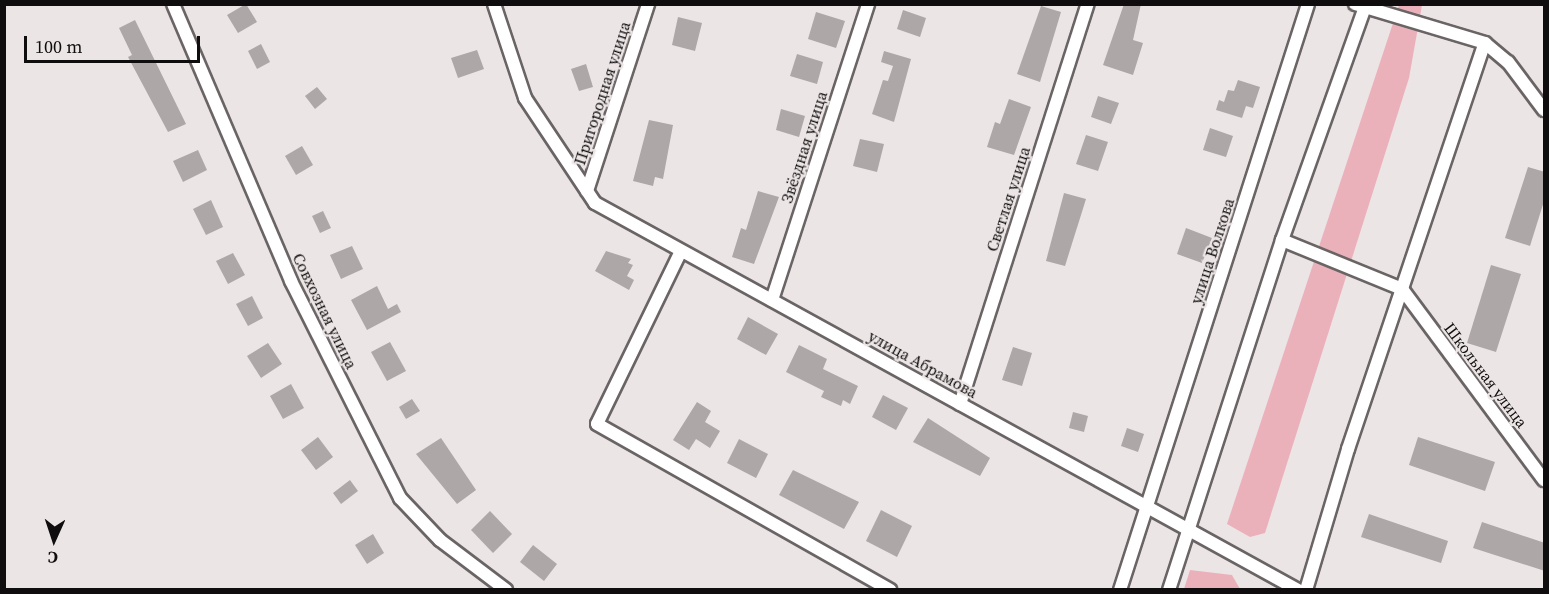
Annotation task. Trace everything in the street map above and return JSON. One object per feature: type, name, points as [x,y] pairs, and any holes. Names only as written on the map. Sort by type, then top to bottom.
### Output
[{"type":"street","name":"Совхозная улица","points":[[173,4],[291,281],[400,498],[440,540],[506,590]]},
{"type":"street","name":"улица Абрамова","points":[[494,4],[525,98],[595,203],[1298,590]]},
{"type":"street","name":"Пригородная улица","points":[[587,191],[648,4]]},
{"type":"street","name":"Звёздная улица","points":[[772,300],[868,4]]},
{"type":"street","name":"Светлая улица","points":[[960,404],[1088,4]]},
{"type":"street","name":"улица Волкова","points":[[1148,507],[1308,4]]},
{"type":"street","points":[[1169,590],[1282,240],[1362,6],[1485,43],[1508,62],[1545,110]]},
{"type":"street","points":[[1306,590],[1402,289],[1485,43]]},
{"type":"street","points":[[1282,240],[1402,289]]},
{"type":"street","points":[[681,251],[597,424],[890,590]]},
{"type":"street","name":"Школьная улица","points":[[1402,289],[1545,480]]},
{"type":"street","points":[[1120,590],[1148,507]]},
{"type":"shaded area","points":[[1399,5],[1422,5],[1409,78],[1265,533],[1250,537],[1227,524]]},
{"type":"shaded area","points":[[1190,570],[1232,575],[1240,589],[1184,589]]},
{"type":"building","points":[[246,4],[257,22],[238,33],[227,15]]},
{"type":"building","points":[[1124,4],[1141,4],[1133,40],[1143,43],[1133,75],[1103,65]]},
{"type":"building","points":[[1041,6],[1061,12],[1040,82],[1017,74]]},
{"type":"building","points":[[903,10],[926,18],[920,37],[897,29]]},
{"type":"building","points":[[816,12],[845,21],[836,48],[808,39]]},
{"type":"building","points":[[678,17],[702,23],[695,51],[672,45]]},
{"type":"building","points":[[135,20],[186,124],[168,132],[128,57],[132,55],[119,28]]},
{"type":"building","points":[[261,44],[270,62],[257,69],[248,51]]},
{"type":"building","points":[[477,50],[484,69],[458,78],[451,58]]},
{"type":"building","points":[[884,51],[911,59],[894,122],[872,114],[883,80],[888,81],[893,66],[881,62]]},
{"type":"building","points":[[797,54],[823,62],[817,84],[790,76]]},
{"type":"building","points":[[586,64],[593,87],[579,91],[571,69]]},
{"type":"building","points":[[1238,80],[1260,87],[1253,108],[1246,106],[1242,118],[1216,110],[1219,100],[1224,102],[1228,90],[1234,91]]},
{"type":"building","points":[[317,87],[327,99],[315,109],[305,96]]},
{"type":"building","points":[[1098,96],[1119,103],[1111,124],[1091,117]]},
{"type":"building","points":[[1009,99],[1031,107],[1014,155],[987,147],[995,122],[1000,124]]},
{"type":"building","points":[[781,109],[805,116],[799,137],[776,130]]},
{"type":"building","points":[[649,120],[673,125],[663,179],[655,177],[653,186],[633,181]]},
{"type":"building","points":[[1210,128],[1233,136],[1226,157],[1203,150]]},
{"type":"building","points":[[1086,135],[1108,142],[1098,171],[1076,164]]},
{"type":"building","points":[[860,139],[884,144],[877,172],[853,166]]},
{"type":"building","points":[[302,146],[313,165],[296,175],[285,156]]},
{"type":"building","points":[[198,150],[207,170],[183,182],[173,161]]},
{"type":"building","points":[[1528,167],[1545,172],[1545,198],[1530,246],[1505,238]]},
{"type":"building","points":[[758,191],[779,197],[754,264],[732,257],[741,228],[746,230]]},
{"type":"building","points":[[1064,193],[1086,199],[1065,266],[1046,261]]},
{"type":"building","points":[[211,200],[223,227],[206,235],[193,209]]},
{"type":"building","points":[[323,211],[331,228],[320,233],[312,216]]},
{"type":"building","points":[[1186,228],[1212,238],[1202,263],[1177,254]]},
{"type":"building","points":[[352,246],[363,269],[341,279],[330,255]]},
{"type":"building","points":[[606,251],[631,259],[628,263],[633,265],[627,276],[634,280],[629,290],[595,271]]},
{"type":"building","points":[[233,253],[245,275],[228,284],[216,261]]},
{"type":"building","points":[[1491,265],[1521,274],[1496,352],[1467,343]]},
{"type":"building","points":[[377,286],[388,309],[397,304],[401,312],[367,330],[351,300]]},
{"type":"building","points":[[252,296],[263,318],[248,326],[236,304]]},
{"type":"building","points":[[748,317],[778,334],[766,355],[737,339]]},
{"type":"building","points":[[390,342],[406,371],[387,381],[371,352]]},
{"type":"building","points":[[268,343],[282,364],[261,378],[247,356]]},
{"type":"building","points":[[799,345],[827,359],[823,369],[858,386],[850,404],[843,400],[841,406],[821,397],[824,391],[786,372]]},
{"type":"building","points":[[1013,347],[1032,353],[1022,386],[1002,380]]},
{"type":"building","points":[[291,384],[304,408],[283,419],[270,396]]},
{"type":"building","points":[[883,395],[908,408],[896,430],[872,417]]},
{"type":"building","points":[[412,399],[420,411],[406,419],[399,407]]},
{"type":"building","points":[[697,402],[711,411],[705,422],[720,431],[710,448],[696,439],[689,450],[673,440]]},
{"type":"building","points":[[1073,412],[1088,416],[1084,432],[1069,428]]},
{"type":"building","points":[[928,418],[990,458],[980,476],[913,442]]},
{"type":"building","points":[[1127,428],[1144,434],[1138,452],[1121,446]]},
{"type":"building","points":[[318,437],[333,457],[316,470],[301,450]]},
{"type":"building","points":[[1418,437],[1495,462],[1485,491],[1409,465]]},
{"type":"building","points":[[441,438],[476,490],[457,504],[416,454]]},
{"type":"building","points":[[739,439],[768,454],[756,478],[727,463]]},
{"type":"building","points":[[793,470],[859,502],[844,529],[779,495]]},
{"type":"building","points":[[350,480],[358,491],[341,504],[333,493]]},
{"type":"building","points":[[881,510],[912,526],[897,557],[866,541]]},
{"type":"building","points":[[490,511],[512,534],[493,553],[471,530]]},
{"type":"building","points":[[1369,514],[1448,541],[1441,563],[1361,537]]},
{"type":"building","points":[[1482,522],[1545,543],[1545,571],[1473,548]]},
{"type":"building","points":[[373,534],[384,553],[367,564],[355,545]]},
{"type":"building","points":[[533,545],[557,564],[544,581],[520,562]]}]
